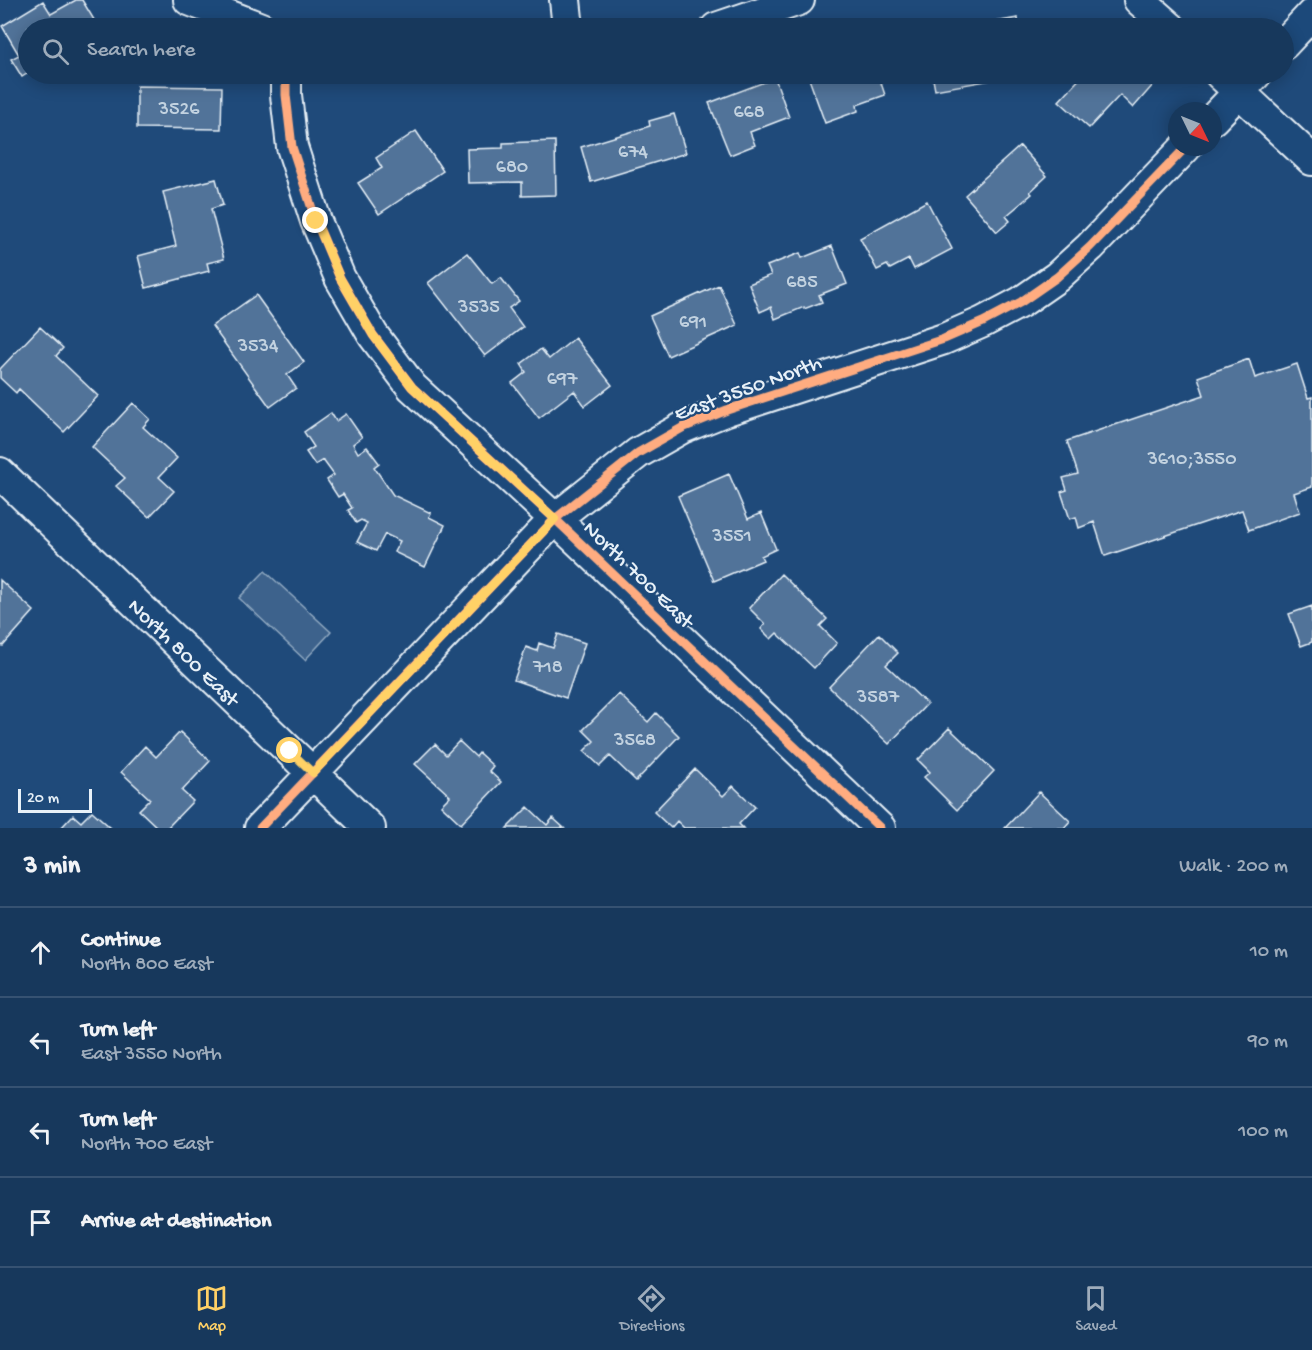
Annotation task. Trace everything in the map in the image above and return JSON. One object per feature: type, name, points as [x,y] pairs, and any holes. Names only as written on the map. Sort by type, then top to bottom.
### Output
[{"type":"street","points":[[189,0],[235,18]]},
{"type":"street","points":[[565,0],[567,18]]},
{"type":"street","points":[[746,18],[799,0]]},
{"type":"street","points":[[1139,0],[1160,18]]},
{"type":"street","points":[[1294,33],[1312,14]]},
{"type":"street","name":"North 700 East","points":[[286,84],[292,147],[316,221],[340,278],[373,335],[412,387],[555,519],[880,828]]},
{"type":"street","points":[[1222,105],[1235,84]]},
{"type":"street","points":[[1242,84],[1312,160]]},
{"type":"street","name":"East 3550 North","points":[[260,828],[555,519],[638,453],[682,428],[728,410],[944,339],[1021,302],[1057,277],[1090,247],[1177,156]]},
{"type":"street","name":"North 800 East","points":[[0,473],[370,828]]},
{"type":"shaded area","points":[[265,571],[331,632],[305,660],[239,598]]},
{"type":"building","points":[[76,0],[82,0],[93,18],[18,18],[18,53],[2,26],[43,1],[51,14]]},
{"type":"building","points":[[18,56],[18,70],[11,59]]},
{"type":"building","points":[[759,84],[777,84],[789,117],[750,132],[755,145],[730,155],[709,103]]},
{"type":"building","points":[[811,84],[881,84],[885,95],[857,105],[858,111],[825,123]]},
{"type":"building","points":[[934,84],[969,84],[935,90]]},
{"type":"building","points":[[1075,84],[1153,85],[1133,108],[1120,95],[1089,128],[1059,101]]},
{"type":"building","points":[[137,86],[222,87],[221,129],[137,128]]},
{"type":"building","points":[[674,114],[686,153],[591,182],[581,147],[650,126],[649,121]]},
{"type":"building","points":[[416,131],[443,171],[379,214],[358,183],[382,168],[376,158]]},
{"type":"building","points":[[555,141],[556,195],[522,196],[522,182],[468,183],[467,149],[503,148],[503,143]]},
{"type":"building","points":[[1020,146],[1047,176],[1030,192],[1032,194],[1006,216],[1010,221],[997,232],[965,195]]},
{"type":"building","points":[[216,179],[223,205],[211,209],[224,259],[207,263],[209,271],[146,288],[138,256],[176,246],[163,192]]},
{"type":"building","points":[[927,201],[952,249],[914,269],[909,259],[890,269],[887,265],[877,270],[860,238]]},
{"type":"building","points":[[832,246],[847,284],[819,295],[822,302],[775,319],[771,307],[760,312],[749,284],[771,275],[767,266],[800,253],[802,258]]},
{"type":"building","points":[[467,253],[492,284],[501,278],[519,301],[509,308],[523,327],[485,356],[428,283]]},
{"type":"building","points":[[719,285],[737,325],[668,356],[650,316]]},
{"type":"building","points":[[256,295],[304,362],[287,375],[296,388],[270,407],[212,326]]},
{"type":"building","points":[[40,327],[63,348],[56,356],[98,396],[64,432],[19,389],[16,393],[0,378],[0,369]]},
{"type":"building","points":[[575,338],[612,385],[585,406],[574,391],[539,418],[512,383],[526,372],[521,364],[541,349],[549,359]]},
{"type":"building","points":[[1249,359],[1255,378],[1297,364],[1308,398],[1312,397],[1312,487],[1294,493],[1300,512],[1249,530],[1242,510],[1105,556],[1094,522],[1079,528],[1076,517],[1070,519],[1061,492],[1067,490],[1063,478],[1078,474],[1067,441],[1204,395],[1198,377]]},
{"type":"building","points":[[133,403],[150,419],[143,427],[177,458],[159,477],[174,491],[149,517],[116,486],[125,478],[92,447]]},
{"type":"building","points":[[331,413],[336,421],[346,414],[362,437],[353,444],[358,453],[367,447],[379,463],[374,467],[393,495],[431,513],[429,517],[445,525],[425,567],[394,552],[400,541],[385,534],[376,551],[357,542],[367,523],[361,520],[356,523],[348,510],[352,508],[343,494],[338,497],[327,480],[334,475],[323,460],[315,465],[306,452],[314,447],[304,432]]},
{"type":"building","points":[[729,474],[748,519],[761,513],[776,549],[761,556],[763,560],[714,581],[678,496]]},
{"type":"building","points":[[781,574],[827,619],[820,626],[837,643],[814,668],[777,633],[771,639],[761,629],[765,624],[749,608]]},
{"type":"building","points":[[0,580],[34,611],[3,646],[0,644]]},
{"type":"building","points":[[1312,606],[1312,642],[1301,646],[1289,614]]},
{"type":"building","points":[[558,634],[585,643],[566,698],[514,680],[526,647],[537,651],[539,643],[553,648]]},
{"type":"building","points":[[879,634],[898,653],[886,665],[927,704],[889,744],[829,687]]},
{"type":"building","points":[[619,694],[648,722],[656,713],[679,736],[636,781],[610,756],[600,766],[584,751],[594,741],[583,730]]},
{"type":"building","points":[[949,728],[994,771],[957,810],[924,777],[930,772],[918,760]]},
{"type":"building","points":[[180,732],[210,761],[182,791],[193,801],[167,828],[158,828],[139,810],[150,799],[121,772],[145,746],[156,757]]},
{"type":"building","points":[[459,741],[476,757],[479,753],[493,766],[489,771],[501,782],[461,824],[441,805],[450,796],[415,764],[435,744],[446,755]]},
{"type":"building","points":[[695,769],[723,796],[733,786],[755,807],[739,824],[743,828],[684,828],[677,821],[671,828],[654,812]]},
{"type":"building","points":[[1039,792],[1070,821],[1064,828],[1005,828]]},
{"type":"building","points":[[528,807],[547,825],[553,818],[564,828],[507,828]]},
{"type":"building","points":[[92,811],[111,828],[61,828],[73,815],[81,822]]},
{"type":"cycle path","points":[[286,84],[292,147],[316,221],[340,278],[373,335],[412,387],[555,519],[880,828]]},
{"type":"cycle path","points":[[260,828],[555,519],[638,453],[682,428],[727,410],[944,339],[1021,302],[1057,277],[1090,247],[1177,156]]},
{"type":"route","points":[[290,751],[313,773],[555,519],[412,387],[373,335],[340,278],[316,221]]}]
